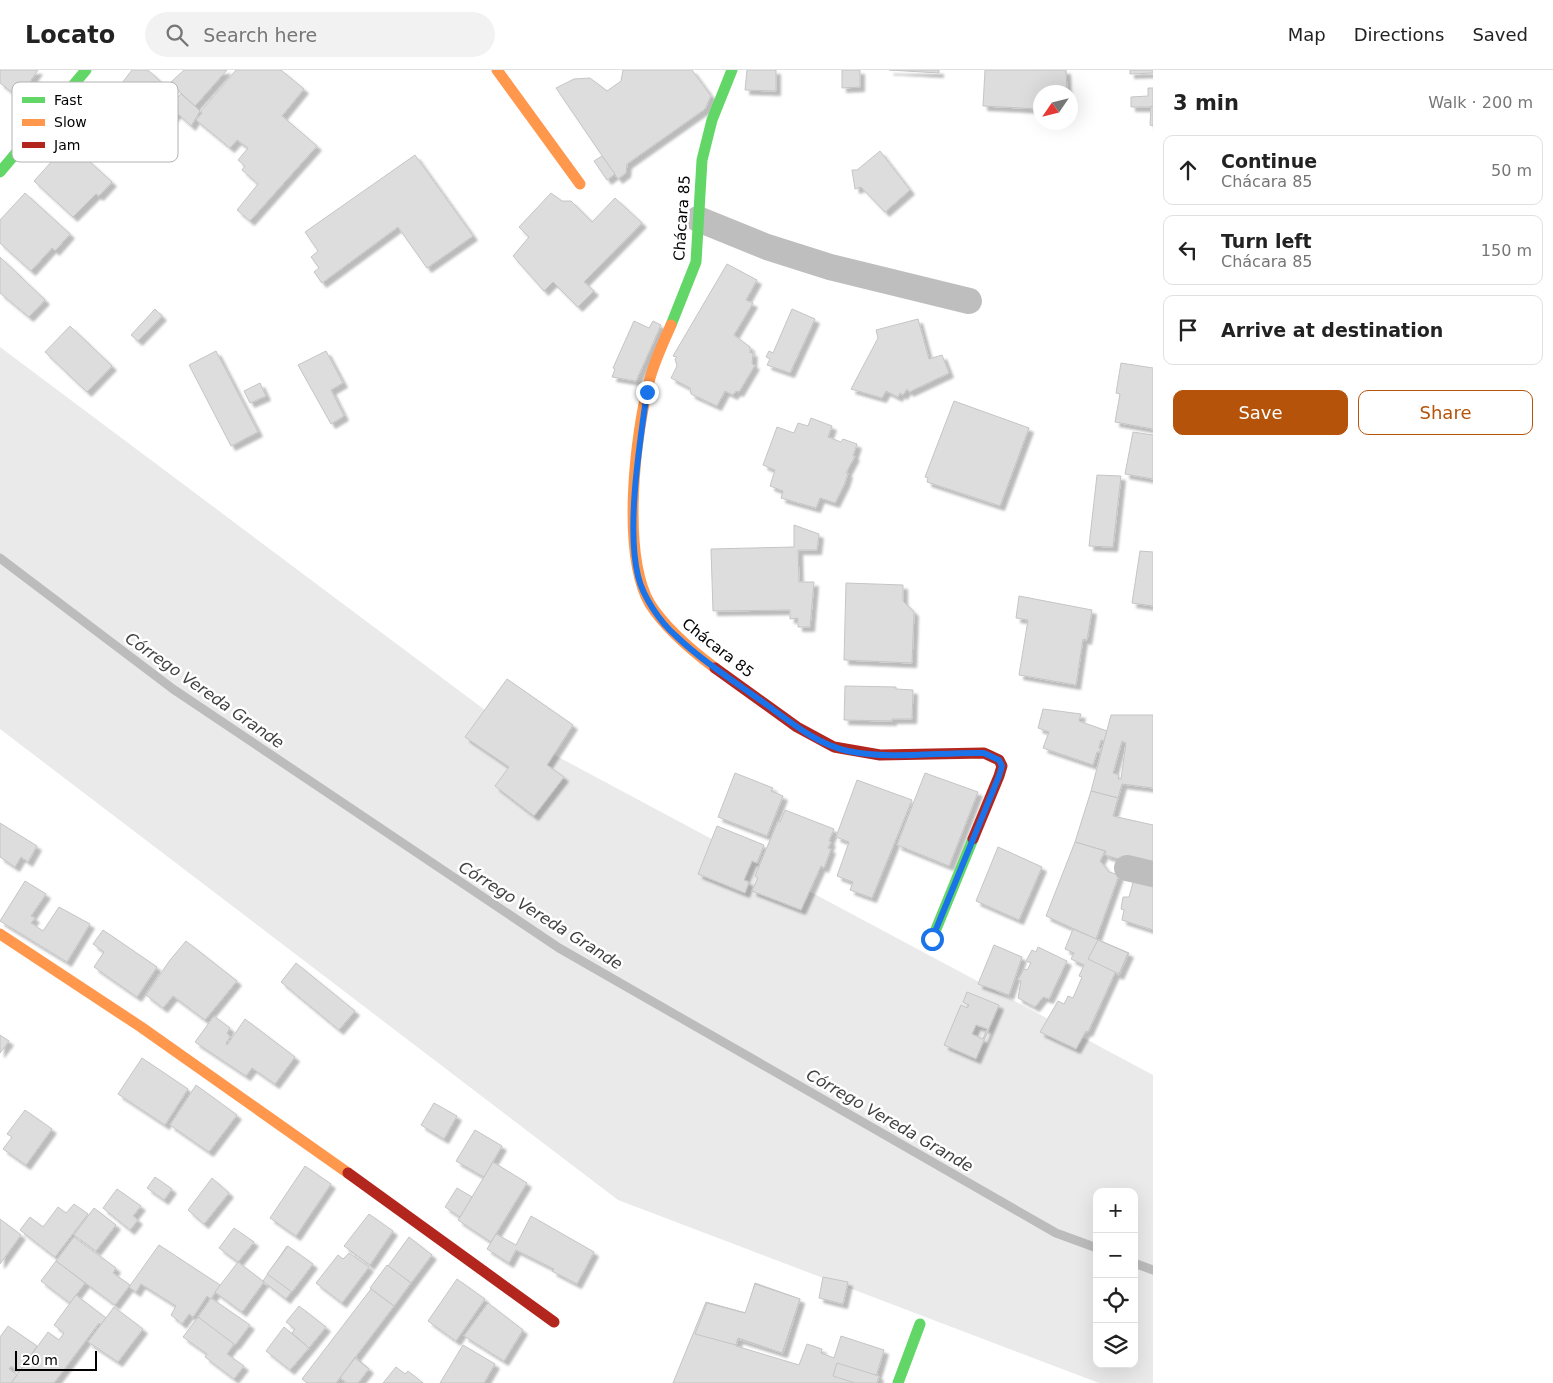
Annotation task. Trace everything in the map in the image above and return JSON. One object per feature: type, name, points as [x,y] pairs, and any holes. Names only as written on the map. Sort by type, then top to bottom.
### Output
[{"type":"street","points":[[76,82],[86,70]]},
{"type":"street","points":[[497,70],[580,184]]},
{"type":"street","name":"Chácara 85","points":[[732,70],[707,135],[700,172],[696,260],[647,392],[640,442],[634,531],[638,577],[649,602],[674,635],[709,664],[819,741],[847,751],[876,754],[984,753],[999,760],[1002,766],[999,776],[932,939]]},
{"type":"street","points":[[0,172],[12,158]]},
{"type":"street","points":[[698,219],[767,247],[830,267],[969,301]]},
{"type":"street","points":[[1128,868],[1153,874]]},
{"type":"street","points":[[0,934],[71,978],[554,1322]]},
{"type":"street","points":[[898,1383],[920,1324]]},
{"type":"shaded area","points":[[0,347],[521,737],[1153,1075],[1153,1383],[1099,1383],[618,1200],[0,729]]},
{"type":"building","points":[[0,70],[38,70],[30,82],[12,82],[12,92],[0,83]]},
{"type":"building","points":[[132,70],[148,70],[161,82],[123,82]]},
{"type":"building","points":[[184,70],[227,70],[195,106],[178,90],[178,82],[171,82]]},
{"type":"building","points":[[236,70],[281,70],[304,89],[282,116],[317,146],[250,221],[237,210],[258,184],[242,170],[245,166],[238,160],[248,148],[237,140],[230,148],[196,120],[202,113],[201,111]]},
{"type":"building","points":[[623,70],[692,70],[711,96],[705,109],[627,164],[626,173],[618,179],[556,88],[574,79],[590,78],[607,91],[621,81]]},
{"type":"building","points":[[747,70],[776,70],[776,91],[745,90]]},
{"type":"building","points":[[842,70],[860,70],[860,87],[842,88]]},
{"type":"building","points":[[889,70],[939,70],[939,73]]},
{"type":"building","points":[[985,70],[1066,70],[1067,85],[1033,85],[1033,109],[983,106]]},
{"type":"building","points":[[1130,70],[1153,70],[1153,73],[1130,74]]},
{"type":"building","points":[[1148,88],[1153,88],[1153,107],[1131,107],[1131,97],[1148,96]]},
{"type":"building","points":[[181,94],[200,111],[191,126],[178,114],[178,97]]},
{"type":"building","points":[[1151,106],[1153,107],[1153,126],[1150,125]]},
{"type":"building","points":[[880,151],[910,190],[885,212],[861,187],[855,189],[852,170],[857,170]]},
{"type":"building","points":[[415,155],[473,236],[427,268],[398,227],[322,283],[314,272],[319,268],[311,257],[318,251],[305,232]]},
{"type":"building","points":[[602,156],[615,174],[607,180],[594,161]]},
{"type":"building","points":[[51,162],[90,162],[112,182],[99,196],[96,194],[73,217],[34,181]]},
{"type":"building","points":[[25,193],[70,234],[55,251],[52,248],[31,271],[0,243],[0,220]]},
{"type":"building","points":[[551,193],[562,201],[571,201],[592,222],[615,198],[642,223],[584,282],[594,291],[578,307],[553,282],[544,291],[513,256],[529,237],[519,227]]},
{"type":"building","points":[[0,257],[45,300],[29,317],[0,293]]},
{"type":"building","points":[[727,264],[757,280],[746,300],[753,303],[734,335],[750,347],[750,353],[753,352],[752,364],[755,365],[739,392],[736,391],[733,395],[725,391],[717,406],[691,394],[690,388],[671,378],[677,366],[675,359],[677,357],[673,356]]},
{"type":"building","points":[[155,309],[162,316],[138,341],[131,335]]},
{"type":"building","points":[[792,309],[815,319],[790,373],[767,365],[770,359],[766,357],[769,351],[773,353]]},
{"type":"building","points":[[918,319],[929,359],[942,355],[949,373],[909,392],[907,389],[903,395],[900,393],[898,397],[886,391],[882,398],[851,389],[878,338],[876,330]]},
{"type":"building","points":[[634,321],[649,328],[653,321],[661,325],[636,381],[612,377],[615,369],[613,368]]},
{"type":"building","points":[[70,326],[112,366],[87,392],[45,352]]},
{"type":"building","points":[[216,351],[258,432],[231,446],[189,365]]},
{"type":"building","points":[[326,351],[343,383],[331,390],[344,416],[331,424],[298,365]]},
{"type":"building","points":[[1121,363],[1153,368],[1153,429],[1115,422],[1120,394],[1116,393]]},
{"type":"building","points":[[260,383],[266,396],[250,403],[244,391]]},
{"type":"building","points":[[954,401],[1029,428],[1000,506],[927,482],[928,478],[925,477]]},
{"type":"building","points":[[811,418],[832,426],[828,437],[841,442],[843,439],[857,444],[853,456],[855,456],[846,473],[848,473],[845,483],[835,503],[820,498],[816,508],[781,498],[783,491],[770,486],[775,470],[763,465],[777,427],[794,433],[798,423],[808,426]]},
{"type":"building","points":[[1133,432],[1153,435],[1153,479],[1125,474]]},
{"type":"building","points":[[1097,475],[1121,476],[1113,547],[1089,546]]},
{"type":"building","points":[[794,525],[819,534],[817,550],[798,550],[799,582],[814,582],[810,627],[798,627],[798,618],[790,619],[790,610],[713,611],[711,549],[794,547]]},
{"type":"building","points":[[1140,551],[1153,552],[1153,606],[1132,603]]},
{"type":"building","points":[[846,583],[903,585],[903,601],[914,612],[912,663],[844,660]]},
{"type":"building","points":[[1019,596],[1092,610],[1087,640],[1083,639],[1076,685],[1019,675],[1028,620],[1016,618]]},
{"type":"building","points":[[507,679],[573,725],[547,765],[564,777],[534,816],[495,786],[509,767],[465,737]]},
{"type":"building","points":[[845,686],[896,687],[896,689],[913,690],[912,719],[892,719],[892,721],[844,720]]},
{"type":"building","points":[[1043,709],[1081,714],[1079,721],[1107,731],[1104,741],[1101,740],[1099,747],[1101,752],[1097,752],[1093,765],[1043,748],[1049,732],[1038,728]]},
{"type":"building","points":[[1111,715],[1153,715],[1153,788],[1122,784],[1118,798],[1091,791]],"holes":[[[1122,741],[1126,743],[1121,779],[1118,779],[1119,775],[1113,773]]]},
{"type":"building","points":[[735,773],[773,788],[771,791],[783,796],[767,836],[718,817]]},
{"type":"building","points":[[925,773],[978,792],[949,866],[897,845]]},
{"type":"building","points":[[857,780],[912,800],[872,898],[850,890],[853,882],[837,876],[849,842],[836,837]]},
{"type":"building","points":[[1091,791],[1118,798],[1113,816],[1153,825],[1153,869],[1105,855],[1106,851],[1075,842]]},
{"type":"building","points":[[785,810],[834,829],[829,841],[831,842],[828,848],[831,849],[824,868],[821,866],[801,910],[752,891],[758,878],[755,876],[778,821],[780,822]]},
{"type":"building","points":[[0,823],[37,846],[28,862],[21,857],[15,867],[0,857]]},
{"type":"building","points":[[717,826],[764,845],[757,863],[752,861],[744,880],[749,882],[745,893],[698,874]]},
{"type":"building","points":[[1075,842],[1105,851],[1100,861],[1109,872],[1119,875],[1096,939],[1046,916]]},
{"type":"building","points":[[998,847],[1042,867],[1019,920],[976,901]]},
{"type":"building","points":[[1134,879],[1153,885],[1153,930],[1122,920],[1124,910],[1121,909],[1123,897],[1129,897]]},
{"type":"building","points":[[25,881],[46,894],[31,916],[35,918],[31,923],[43,931],[59,907],[90,924],[67,962],[0,921]]},
{"type":"building","points":[[1073,929],[1129,953],[1119,975],[1115,973],[1088,1032],[1086,1031],[1076,1049],[1040,1032],[1058,1001],[1064,1004],[1068,996],[1073,998],[1082,977],[1079,976],[1084,965],[1071,959],[1074,953],[1065,949]]},
{"type":"building","points":[[103,930],[157,967],[137,997],[94,967],[104,952],[93,944]]},
{"type":"building","points":[[1098,940],[1128,953],[1119,974],[1088,959]]},
{"type":"building","points":[[186,941],[237,981],[205,1020],[173,996],[163,1008],[146,995],[170,960]]},
{"type":"building","points":[[994,945],[1022,957],[1009,995],[978,984]]},
{"type":"building","points":[[1038,947],[1067,961],[1049,999],[1043,997],[1035,1007],[1018,998],[1021,981],[1018,980],[1024,969],[1027,970],[1031,963],[1026,961],[1032,950],[1036,952]]},
{"type":"building","points":[[296,963],[355,1011],[339,1030],[281,982]]},
{"type":"building","points":[[967,992],[999,1005],[976,1059],[944,1045],[961,1005],[967,1008],[969,1005],[963,1002]],"holes":[[[976,1025],[987,1029],[983,1039],[972,1034]]]},
{"type":"building","points":[[214,1016],[230,1028],[227,1033],[230,1037],[226,1043],[227,1045],[245,1019],[295,1057],[275,1084],[252,1068],[246,1076],[195,1042]]},
{"type":"building","points":[[0,1035],[9,1041],[0,1053]]},
{"type":"building","points":[[142,1058],[188,1089],[165,1125],[118,1094]]},
{"type":"building","points":[[196,1085],[237,1115],[209,1152],[170,1125]]},
{"type":"building","points":[[434,1103],[457,1116],[444,1139],[421,1125]]},
{"type":"building","points":[[25,1110],[52,1129],[26,1165],[3,1149],[12,1137],[7,1134]]},
{"type":"building","points":[[475,1130],[502,1146],[484,1177],[456,1161]]},
{"type":"building","points":[[493,1162],[527,1183],[491,1242],[458,1220]]},
{"type":"building","points":[[305,1166],[331,1184],[296,1236],[270,1218]]},
{"type":"building","points":[[155,1177],[172,1189],[164,1200],[147,1188]]},
{"type":"building","points":[[212,1178],[229,1193],[204,1224],[188,1210]]},
{"type":"building","points":[[457,1188],[472,1197],[460,1217],[445,1207]]},
{"type":"building","points":[[117,1189],[141,1206],[133,1216],[138,1220],[130,1230],[103,1208]]},
{"type":"building","points":[[74,1204],[88,1214],[55,1257],[20,1230],[30,1217],[43,1227],[58,1207],[66,1213]]},
{"type":"building","points":[[94,1208],[116,1225],[96,1251],[74,1235]]},
{"type":"building","points":[[369,1214],[393,1231],[370,1265],[344,1246]]},
{"type":"building","points":[[531,1216],[594,1252],[577,1284],[552,1271],[554,1269],[516,1250],[509,1263],[487,1249],[496,1234],[516,1245]]},
{"type":"building","points":[[0,1219],[21,1235],[0,1264]]},
{"type":"building","points":[[234,1228],[254,1242],[238,1262],[219,1248]]},
{"type":"building","points":[[74,1237],[116,1268],[113,1273],[130,1285],[115,1305],[56,1261]]},
{"type":"building","points":[[409,1237],[432,1255],[411,1283],[388,1266]]},
{"type":"building","points":[[159,1245],[220,1285],[211,1299],[207,1296],[193,1317],[189,1314],[182,1324],[171,1315],[176,1306],[141,1284],[136,1292],[129,1287]]},
{"type":"building","points":[[287,1246],[312,1264],[286,1299],[263,1281]]},
{"type":"building","points":[[288,1246],[313,1264],[292,1292],[267,1274]]},
{"type":"building","points":[[349,1253],[369,1267],[342,1303],[316,1283],[338,1255],[343,1259]]},
{"type":"building","points":[[56,1261],[85,1283],[70,1303],[41,1281]]},
{"type":"building","points":[[238,1262],[264,1282],[242,1312],[215,1292]]},
{"type":"building","points":[[387,1265],[411,1283],[394,1306],[370,1288]]},
{"type":"building","points":[[823,1277],[848,1282],[843,1304],[819,1298]]},
{"type":"building","points":[[457,1279],[485,1299],[456,1341],[428,1321]]},
{"type":"building","points":[[755,1283],[800,1299],[783,1353],[738,1339],[736,1346],[799,1365],[807,1344],[822,1349],[821,1353],[834,1358],[841,1336],[884,1350],[874,1383],[673,1383],[706,1302],[746,1313]]},
{"type":"building","points":[[755,1284],[800,1299],[782,1353],[738,1338],[736,1345],[695,1334],[707,1303],[745,1313]]},
{"type":"building","points":[[371,1289],[394,1306],[336,1383],[307,1383],[302,1379]]},
{"type":"building","points":[[76,1295],[106,1318],[101,1325],[99,1323],[54,1383],[11,1383],[48,1332],[59,1340],[64,1333],[54,1325]]},
{"type":"building","points":[[211,1298],[250,1325],[235,1345],[198,1317]]},
{"type":"building","points":[[488,1303],[523,1330],[504,1361],[464,1336]]},
{"type":"building","points":[[299,1306],[326,1327],[309,1348],[292,1333],[295,1329],[286,1322]]},
{"type":"building","points":[[114,1307],[143,1329],[118,1362],[88,1342]]},
{"type":"building","points":[[198,1317],[234,1344],[227,1354],[244,1366],[234,1379],[205,1357],[207,1354],[183,1337]]},
{"type":"building","points":[[8,1326],[37,1346],[19,1372],[11,1366],[9,1369],[17,1375],[11,1383],[0,1383],[0,1337]]},
{"type":"building","points":[[284,1327],[309,1348],[290,1370],[266,1351]]},
{"type":"building","points":[[463,1345],[495,1364],[484,1383],[440,1383]]},
{"type":"building","points":[[355,1357],[368,1368],[357,1383],[348,1383],[341,1377]]},
{"type":"building","points":[[355,1358],[369,1369],[358,1383],[347,1383],[340,1378]]},
{"type":"building","points":[[837,1363],[879,1376],[877,1383],[855,1383],[833,1376]]},
{"type":"building","points":[[396,1367],[405,1374],[408,1371],[423,1383],[383,1383]]},
{"type":"waterway","name":"Córrego Vereda Grande","points":[[0,558],[173,689],[559,948],[1056,1233],[1093,1247]]},
{"type":"waterway","name":"Córrego Vereda Grande","points":[[1138,1264],[1153,1270]]},
{"type":"traffic: fast","points":[[76,82],[86,70]]},
{"type":"traffic: fast","points":[[671,325],[696,262],[702,160],[712,120],[732,70]]},
{"type":"traffic: fast","points":[[0,172],[12,158]]},
{"type":"traffic: fast","points":[[932,939],[973,839]]},
{"type":"traffic: fast","points":[[898,1383],[920,1324]]},
{"type":"traffic: slow","points":[[497,70],[580,184]]},
{"type":"traffic: slow","points":[[671,325],[652,371],[640,429],[634,493],[633,525],[636,555],[641,582],[656,613],[679,639],[715,668]]},
{"type":"traffic: slow","points":[[0,934],[141,1027],[348,1173]]},
{"type":"traffic: jam","points":[[715,668],[797,727],[834,747],[880,755],[984,753],[999,760],[1002,766],[999,776],[973,839]]},
{"type":"traffic: jam","points":[[348,1173],[554,1322]]},
{"type":"route","points":[[647,392],[636,489],[634,539],[638,577],[649,602],[674,635],[709,664],[819,741],[847,751],[876,754],[984,753],[999,760],[1002,766],[999,776],[932,939]]}]
